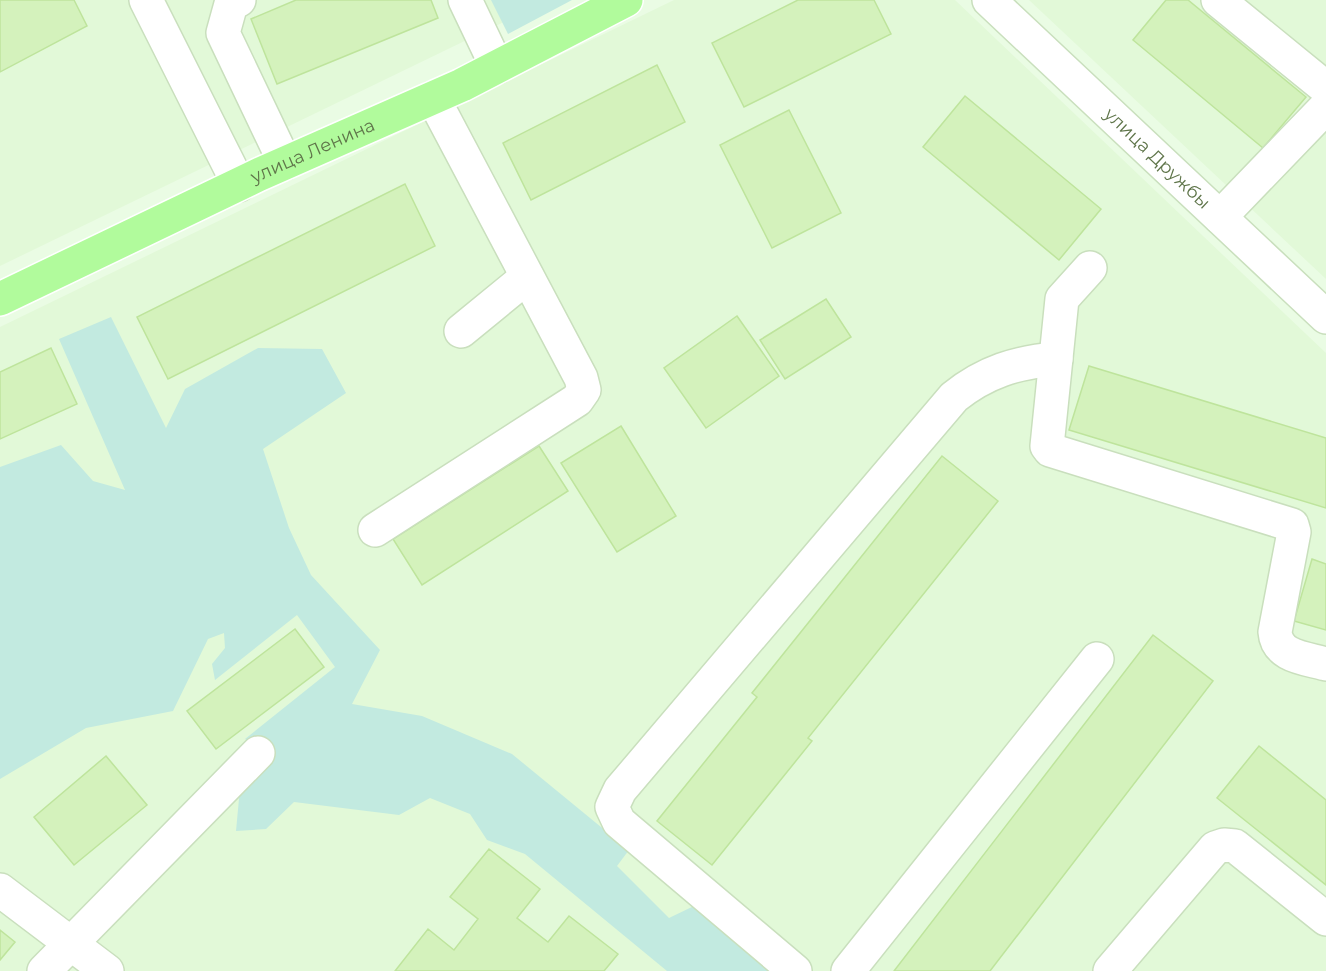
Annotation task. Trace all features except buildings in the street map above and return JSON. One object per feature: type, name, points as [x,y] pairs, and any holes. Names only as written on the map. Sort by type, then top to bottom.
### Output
[{"type":"main road","name":"улица Ленина","points":[[0,299],[285,163],[433,98],[626,0]]},
{"type":"street","points":[[146,0],[238,185]]},
{"type":"street","points":[[239,0],[231,4],[223,33],[285,163]]},
{"type":"street","points":[[465,0],[497,67]]},
{"type":"street","name":"улица Дружбы","points":[[989,0],[1220,217],[1323,308]]},
{"type":"street","points":[[1218,0],[1326,88]]},
{"type":"street","points":[[375,530],[577,400],[584,390],[581,378],[433,98]]},
{"type":"street","points":[[1220,217],[1326,107]]},
{"type":"street","points":[[1090,268],[1062,299],[1046,443],[1050,450],[1292,525],[1294,532],[1275,632],[1276,642],[1286,653],[1326,664]]},
{"type":"street","points":[[461,331],[527,277]]},
{"type":"street","points":[[795,971],[619,822],[612,807],[620,790],[954,397],[972,382],[998,370],[1028,361],[1056,359]]},
{"type":"street","points":[[848,971],[1097,659]]},
{"type":"street","points":[[44,971],[258,753]]},
{"type":"street","points":[[1110,971],[1215,848],[1224,845],[1235,846],[1326,919]]},
{"type":"street","points":[[0,890],[106,971]]},
{"type":"shaded area","points":[[0,0],[549,0],[0,266]]},
{"type":"shaded area","points":[[491,0],[572,0],[508,34]]},
{"type":"shaded area","points":[[674,0],[955,0],[1326,353],[1326,971],[0,971],[0,327]]},
{"type":"shaded area","points":[[1029,0],[1326,0],[1326,279]]},
{"type":"shaded area","points":[[111,317],[166,428],[185,389],[258,348],[322,349],[346,393],[263,449],[289,528],[311,575],[380,650],[352,704],[422,716],[512,754],[629,850],[617,866],[669,918],[696,905],[781,971],[667,971],[525,854],[487,840],[470,814],[430,798],[399,815],[294,802],[266,829],[236,831],[240,788],[273,755],[245,739],[335,667],[297,615],[215,680],[212,664],[225,648],[224,633],[208,639],[173,711],[86,728],[0,779],[0,467],[61,445],[93,481],[125,490],[59,339]]}]
